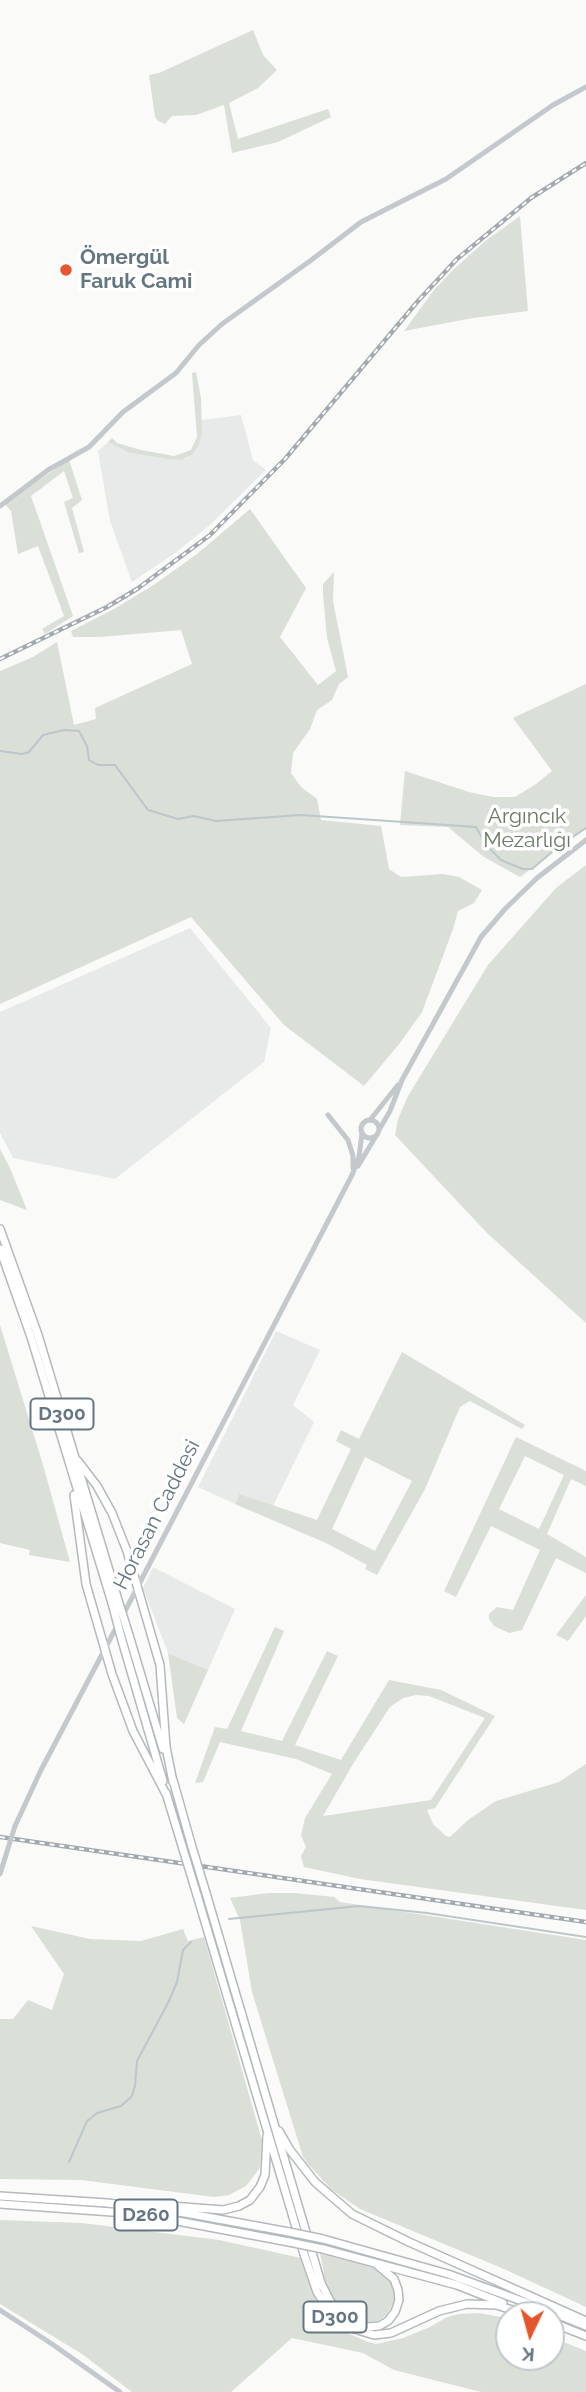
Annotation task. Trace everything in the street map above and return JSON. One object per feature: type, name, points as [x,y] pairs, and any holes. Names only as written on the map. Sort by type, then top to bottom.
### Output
[{"type":"highway","name":"D300","points":[[0,1229],[38,1335],[72,1461]]},
{"type":"highway","name":"D300","points":[[0,1249],[72,1461],[125,1636],[167,1796],[206,1893],[314,2285],[328,2310],[342,2323],[361,2333],[380,2335],[396,2331],[439,2311],[474,2304],[495,2305]]},
{"type":"highway","points":[[72,1461],[97,1486],[116,1522],[138,1589],[160,1665],[166,1746],[173,1782]]},
{"type":"highway","points":[[72,1461],[85,1576],[104,1648],[129,1723],[167,1796]]},
{"type":"highway","name":"D300","points":[[125,1636],[173,1782],[197,1895],[270,2123],[314,2182],[352,2214],[586,2324]]},
{"type":"highway","points":[[107,2203],[210,2210],[229,2209],[243,2204],[256,2194],[265,2175],[270,2123]]},
{"type":"highway","points":[[270,2123],[327,2297],[346,2318],[367,2327],[379,2326],[388,2320],[395,2312],[399,2300],[394,2279],[375,2263]]},
{"type":"highway","name":"D260","points":[[0,2196],[107,2203],[185,2213],[323,2239],[448,2274],[586,2324]]},
{"type":"highway","name":"D260","points":[[0,2204],[139,2214],[289,2242],[457,2285],[496,2301]]},
{"type":"highway","points":[[565,2328],[586,2336]]},
{"type":"street","points":[[0,506],[48,470],[89,447],[123,412],[176,373],[222,324],[361,222],[446,179],[553,105],[586,87]]},
{"type":"street","points":[[402,1080],[362,1126],[362,1133],[368,1138],[376,1136],[390,1111],[402,1080],[481,937],[537,878],[586,840]]},
{"type":"street","points":[[328,1115],[350,1144],[352,1175]]},
{"type":"street","points":[[370,1120],[377,1122],[379,1129]]},
{"type":"street","name":"Horasan Caddesi","points":[[352,1175],[359,1157],[362,1133]]},
{"type":"street","name":"Horasan Caddesi","points":[[0,1874],[15,1826],[37,1777],[138,1589],[352,1175],[376,1136]]},
{"type":"street","points":[[0,2310],[74,2358],[120,2392]]},
{"type":"shaded area","points":[[241,415],[253,460],[266,470],[211,524],[174,554],[132,582],[110,521],[98,451],[108,442],[130,453],[185,459],[192,455],[199,445],[202,420]]},
{"type":"shaded area","points":[[190,928],[271,1028],[264,1062],[115,1179],[13,1158],[0,1133],[0,1012]]},
{"type":"shaded area","points":[[276,1331],[320,1350],[293,1405],[314,1422],[273,1506],[239,1494],[235,1504],[198,1487]]},
{"type":"shaded area","points":[[153,1567],[235,1609],[208,1670],[168,1653],[143,1588]]},
{"type":"green space","points":[[253,30],[263,55],[277,70],[258,88],[229,103],[238,139],[328,109],[331,117],[278,142],[232,153],[224,105],[196,115],[172,116],[165,124],[158,121],[155,117],[149,75],[159,73]]},
{"type":"green space","points":[[520,216],[528,311],[404,331],[434,290],[453,270],[484,242]]},
{"type":"green space","points":[[196,372],[201,398],[202,432],[199,445],[192,455],[181,460],[167,459],[130,453],[108,442],[112,438],[117,443],[141,450],[174,456],[191,450],[197,437],[192,373]]},
{"type":"green space","points":[[69,460],[82,500],[72,508],[84,552],[79,553],[64,502],[73,498],[64,471],[31,496],[73,616],[45,634],[42,629],[64,616],[38,546],[18,554],[11,511],[4,503]]},
{"type":"green space","points":[[250,509],[306,588],[280,637],[318,685],[336,671],[327,638],[323,595],[323,584],[334,572],[333,601],[348,677],[339,684],[332,700],[317,710],[310,729],[293,753],[291,773],[301,787],[317,799],[321,820],[381,826],[389,869],[401,877],[443,874],[459,877],[482,890],[474,903],[458,911],[422,1012],[364,1086],[284,1025],[191,917],[0,1004],[0,671],[33,657],[57,642],[74,725],[96,719],[95,708],[192,664],[181,630],[100,637],[73,637],[71,631],[155,584],[197,554]]},
{"type":"green space","name":"Argıncık Mezarlığı","points":[[586,684],[586,828],[520,877],[484,857],[448,827],[400,825],[405,771],[493,797],[515,797],[536,784],[552,771],[513,718]]},
{"type":"green space","points":[[586,865],[586,1323],[487,1233],[395,1135],[398,1119],[408,1096],[488,965],[556,888]]},
{"type":"green space","points":[[0,1149],[10,1168],[27,1210],[0,1200]]},
{"type":"green space","points":[[0,1325],[70,1562],[29,1555],[30,1550],[0,1543]]},
{"type":"green space","points":[[402,1352],[525,1425],[522,1429],[470,1401],[460,1407],[425,1489],[377,1575],[365,1569],[367,1565],[326,1543],[235,1504],[239,1494],[317,1520],[351,1449],[336,1441],[341,1430],[359,1439]],"holes":[[[365,1457],[412,1481],[375,1551],[332,1529]]]},
{"type":"green space","points":[[516,1437],[586,1471],[586,1486],[571,1479],[547,1534],[586,1557],[586,1573],[556,1558],[522,1630],[509,1633],[494,1626],[489,1614],[497,1607],[513,1610],[540,1550],[491,1526],[456,1597],[444,1591]],"holes":[[[525,1456],[564,1475],[539,1529],[499,1509]]]},
{"type":"green space","points":[[586,1595],[586,1616],[568,1641],[556,1635]]},
{"type":"green space","points":[[275,1627],[284,1631],[241,1731],[282,1741],[327,1651],[338,1656],[295,1745],[341,1760],[389,1680],[441,1690],[495,1716],[435,1808],[427,1810],[433,1824],[450,1837],[468,1820],[496,1801],[559,1782],[586,1764],[586,1910],[360,1879],[304,1867],[301,1856],[306,1847],[301,1835],[305,1818],[332,1774],[296,1759],[220,1742],[203,1782],[195,1783],[215,1727],[227,1729]],"holes":[[[429,1696],[485,1718],[431,1800],[323,1816],[390,1707],[403,1698]]]},
{"type":"green space","points":[[168,1653],[208,1670],[184,1724],[177,1718]]},
{"type":"green space","points":[[269,1893],[334,1897],[340,1902],[586,1940],[586,2307],[504,2269],[360,2209],[331,2189],[308,2164],[303,2157],[252,1992],[240,1920],[230,1898]]},
{"type":"green space","points":[[31,1926],[90,1939],[141,1941],[183,1929],[188,1941],[204,1937],[262,2140],[260,2168],[246,2186],[229,2195],[214,2197],[81,2180],[0,2179],[0,2019],[13,2019],[28,2000],[52,2010],[64,1974]]},
{"type":"green space","points":[[0,2220],[82,2223],[219,2240],[301,2258],[316,2300],[326,2316],[347,2333],[368,2342],[376,2344],[403,2338],[447,2317],[479,2313],[495,2316],[495,2371],[565,2371],[565,2343],[586,2351],[586,2392],[481,2392],[394,2370],[363,2353],[292,2338],[231,2392],[132,2392],[82,2354],[0,2304]]},
{"type":"green space","points":[[320,2253],[375,2266],[392,2281],[395,2299],[387,2315],[377,2321],[366,2322],[341,2309],[326,2285]]},
{"type":"waterway","points":[[0,751],[22,754],[29,752],[43,735],[64,730],[79,731],[87,746],[89,760],[98,765],[115,765],[148,810],[178,819],[194,816],[216,821],[301,815],[476,827],[486,845],[501,860],[523,869],[532,869],[586,828]]},
{"type":"waterway","points":[[229,1919],[359,1906],[427,1913],[586,1937]]},
{"type":"waterway","points":[[69,2162],[87,2121],[97,2113],[121,2106],[132,2096],[137,2061],[168,2003],[177,1982],[183,1950],[191,1942]]},
{"type":"railway","points":[[0,659],[107,607],[137,589],[210,535],[285,459],[418,301],[457,259],[531,198],[586,163]]},
{"type":"railway","points":[[0,1837],[586,1922]]},
{"type":"place","name":"Ömergül Faruk Cami","points":[[66,270]]}]
